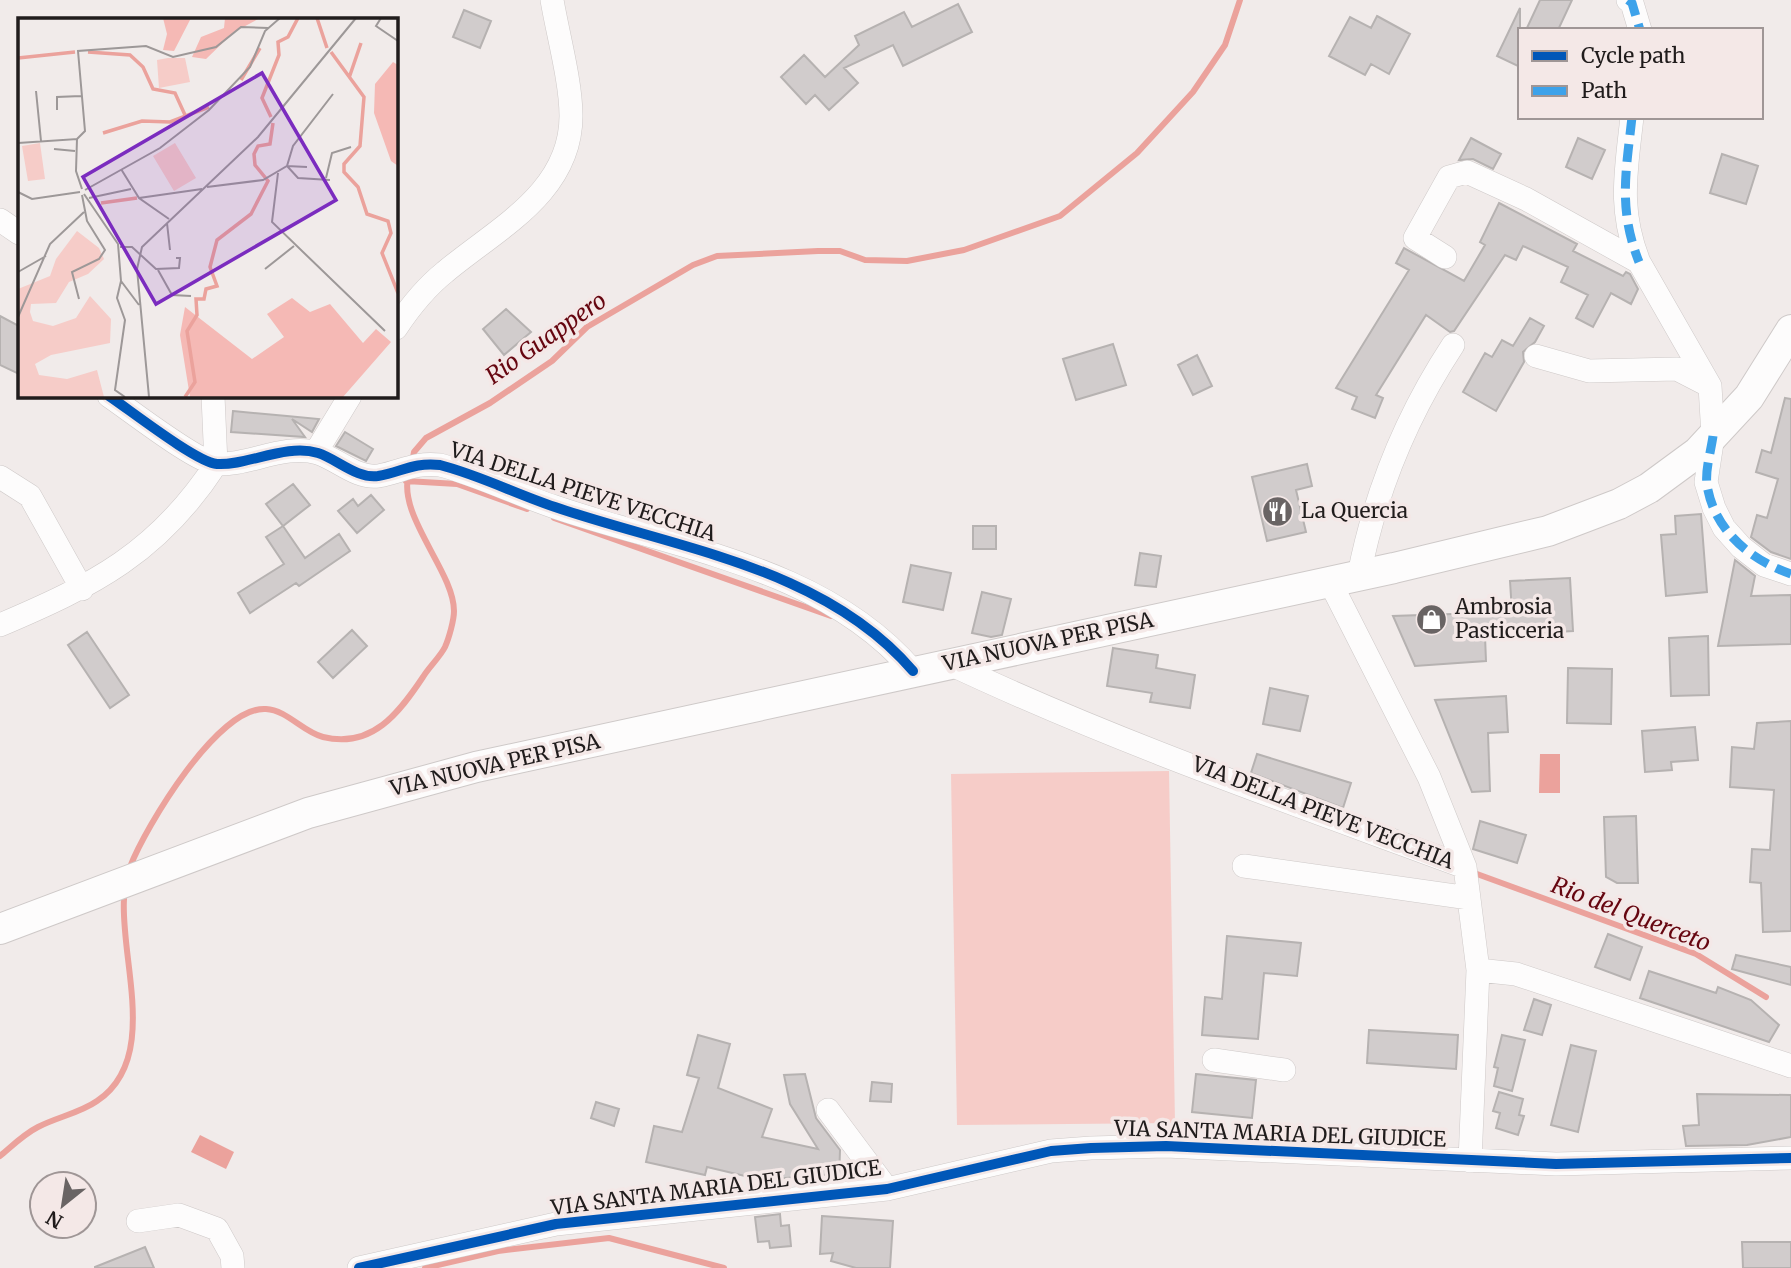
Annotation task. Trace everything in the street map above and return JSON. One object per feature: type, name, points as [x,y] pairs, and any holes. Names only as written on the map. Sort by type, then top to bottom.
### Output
[{"type":"main road","name":"VIA NUOVA PER PISA","points":[[0,929],[250,833],[369,795],[476,767],[1329,580],[1469,552],[1579,521],[1649,488],[1683,464],[1749,397],[1791,330]]},
{"type":"street","points":[[397,327],[426,289],[513,220],[545,190],[561,164],[568,142],[571,115],[552,0]]},
{"type":"street","points":[[1628,0],[1632,3],[1639,28]]},
{"type":"street","points":[[1632,119],[1624,196],[1628,233],[1639,262],[1710,386],[1713,436],[1706,482],[1714,508],[1724,528],[1764,565],[1791,574]]},
{"type":"street","points":[[1445,257],[1415,237],[1448,177],[1467,172],[1526,199],[1639,262]]},
{"type":"street","points":[[0,220],[18,232]]},
{"type":"street","points":[[1359,575],[1370,521],[1392,461],[1418,404],[1453,345]]},
{"type":"street","points":[[1536,356],[1589,371],[1677,369],[1710,386]]},
{"type":"street","points":[[110,397],[187,449],[216,464]]},
{"type":"street","points":[[0,625],[82,589],[119,566],[164,531],[216,464],[213,397]]},
{"type":"street","points":[[317,452],[349,397]]},
{"type":"street","name":"VIA DELLA PIEVE VECCHIA","points":[[216,464],[278,452],[317,452],[366,476],[378,476],[411,465],[457,469],[555,507],[762,569],[861,623],[895,650],[913,671]]},
{"type":"street","points":[[0,477],[30,496],[82,589]]},
{"type":"street","points":[[1329,580],[1434,788],[1465,867]]},
{"type":"street","name":"VIA DELLA PIEVE VECCHIA","points":[[948,663],[1141,744],[1465,867],[1478,970],[1469,1161]]},
{"type":"street","points":[[1244,866],[1469,898]]},
{"type":"street","points":[[1478,970],[1516,974],[1791,1066]]},
{"type":"street","points":[[1214,1060],[1284,1070]]},
{"type":"street","points":[[828,1110],[887,1189]]},
{"type":"street","name":"VIA SANTA MARIA DEL GIUDICE","points":[[359,1268],[556,1224],[887,1189],[1051,1151],[1166,1146],[1556,1164],[1791,1158]]},
{"type":"street","points":[[138,1221],[179,1214],[217,1229],[232,1256],[233,1268]]},
{"type":"shaded area","points":[[1540,754],[1560,754],[1560,793],[1539,793]]},
{"type":"shaded area","points":[[1169,771],[1175,1123],[957,1125],[951,774]]},
{"type":"shaded area","points":[[200,1135],[234,1152],[226,1169],[191,1152]]},
{"type":"building","points":[[1540,0],[1572,0],[1559,28],[1527,28]]},
{"type":"building","points":[[958,4],[972,32],[903,66],[893,45],[844,68],[858,83],[829,110],[815,95],[806,104],[781,77],[804,55],[825,77],[859,45],[855,36],[904,12],[912,27]]},
{"type":"building","points":[[1520,8],[1518,66],[1497,56]]},
{"type":"building","points":[[464,10],[491,21],[480,48],[453,37]]},
{"type":"building","points":[[1377,16],[1410,34],[1389,74],[1371,64],[1365,75],[1329,56],[1350,17],[1371,28]]},
{"type":"building","points":[[1471,138],[1501,154],[1493,169],[1473,159],[1459,160]]},
{"type":"building","points":[[1578,138],[1605,150],[1592,179],[1566,167]]},
{"type":"building","points":[[1722,154],[1758,166],[1746,204],[1710,193]]},
{"type":"building","points":[[1499,203],[1577,244],[1573,251],[1623,276],[1626,272],[1630,274],[1638,289],[1631,304],[1611,293],[1593,327],[1576,318],[1588,295],[1561,282],[1568,267],[1523,246],[1516,260],[1505,255],[1454,331],[1450,332],[1426,315],[1376,395],[1383,398],[1375,418],[1352,409],[1357,397],[1336,388],[1409,270],[1396,263],[1404,248],[1464,281],[1485,245],[1480,242]]},
{"type":"building","points":[[506,309],[531,332],[504,355],[483,329]]},
{"type":"building","points":[[0,316],[18,325],[18,374],[0,365]]},
{"type":"building","points":[[1530,318],[1544,326],[1535,342],[1523,352],[1524,362],[1496,411],[1463,392],[1485,353],[1492,357],[1502,340],[1513,346]]},
{"type":"building","points":[[1113,344],[1126,385],[1076,400],[1063,359]]},
{"type":"building","points":[[1197,355],[1212,386],[1193,395],[1178,365]]},
{"type":"building","points":[[1785,398],[1791,399],[1791,559],[1771,552],[1751,537],[1757,515],[1767,518],[1778,479],[1756,472],[1762,450],[1771,453]]},
{"type":"building","points":[[233,411],[319,419],[312,432],[292,419],[305,437],[231,432]]},
{"type":"building","points":[[345,432],[373,449],[366,461],[336,446]]},
{"type":"building","points":[[1307,464],[1312,486],[1296,490],[1306,532],[1267,541],[1252,477]]},
{"type":"building","points":[[293,484],[310,505],[283,526],[266,504]]},
{"type":"building","points":[[371,495],[384,510],[357,533],[338,511],[353,499],[358,506]]},
{"type":"building","points":[[1701,514],[1707,592],[1666,596],[1661,535],[1676,534],[1675,516]]},
{"type":"building","points":[[283,526],[305,558],[339,534],[350,551],[299,586],[296,583],[250,613],[238,593],[284,564],[266,537]]},
{"type":"building","points":[[973,526],[996,526],[996,549],[973,549]]},
{"type":"building","points":[[1140,553],[1161,556],[1156,587],[1135,585]]},
{"type":"building","points":[[1735,560],[1755,576],[1751,596],[1791,595],[1791,644],[1718,646]]},
{"type":"building","points":[[911,565],[951,573],[943,610],[903,602]]},
{"type":"building","points":[[1570,578],[1573,631],[1485,636],[1486,661],[1415,666],[1393,616],[1512,612],[1510,581]]},
{"type":"building","points":[[982,592],[1011,599],[1002,635],[991,637],[972,633]]},
{"type":"building","points":[[352,630],[367,646],[333,678],[318,662]]},
{"type":"building","points":[[87,632],[129,695],[110,708],[68,645]]},
{"type":"building","points":[[1708,636],[1709,695],[1671,696],[1669,638]]},
{"type":"building","points":[[1113,648],[1158,655],[1156,668],[1195,675],[1190,708],[1150,702],[1152,693],[1107,686]]},
{"type":"building","points":[[1568,668],[1612,669],[1611,724],[1567,723]]},
{"type":"building","points":[[1270,688],[1308,696],[1300,731],[1263,724]]},
{"type":"building","points":[[1506,696],[1508,732],[1488,733],[1490,791],[1472,792],[1435,700]]},
{"type":"building","points":[[1791,721],[1791,931],[1763,932],[1761,883],[1750,882],[1752,849],[1770,850],[1774,790],[1730,787],[1732,747],[1754,749],[1757,723]]},
{"type":"building","points":[[1695,727],[1698,760],[1671,762],[1672,770],[1645,772],[1642,731]]},
{"type":"building","points":[[1257,754],[1351,783],[1343,808],[1251,773]]},
{"type":"building","points":[[1636,816],[1638,883],[1617,883],[1606,877],[1604,817]]},
{"type":"building","points":[[1480,821],[1526,835],[1517,863],[1473,849]]},
{"type":"building","points":[[1608,934],[1642,947],[1630,980],[1595,967]]},
{"type":"building","points":[[1227,936],[1301,943],[1297,976],[1264,973],[1258,1039],[1202,1035],[1205,997],[1222,999]]},
{"type":"building","points":[[1736,955],[1791,967],[1791,985],[1732,969]]},
{"type":"building","points":[[1649,971],[1716,993],[1718,987],[1751,1000],[1779,1025],[1769,1042],[1640,998]]},
{"type":"building","points":[[1534,999],[1551,1005],[1542,1035],[1524,1030]]},
{"type":"building","points":[[1369,1030],[1458,1035],[1456,1069],[1367,1063]]},
{"type":"building","points":[[698,1035],[730,1044],[718,1088],[772,1109],[762,1137],[818,1149],[790,1104],[784,1075],[805,1074],[816,1118],[840,1150],[839,1180],[834,1174],[776,1179],[777,1187],[765,1188],[766,1181],[707,1167],[705,1175],[646,1162],[654,1126],[682,1132],[699,1078],[687,1075]]},
{"type":"building","points":[[1502,1035],[1525,1040],[1512,1091],[1494,1086],[1498,1068],[1494,1067]]},
{"type":"building","points":[[1571,1045],[1596,1051],[1578,1132],[1551,1125]]},
{"type":"building","points":[[1196,1074],[1256,1080],[1252,1118],[1192,1112]]},
{"type":"building","points":[[872,1082],[892,1084],[891,1102],[870,1101]]},
{"type":"building","points":[[1499,1092],[1523,1099],[1519,1115],[1524,1116],[1518,1135],[1496,1128],[1500,1113],[1493,1111]]},
{"type":"building","points":[[1697,1094],[1791,1095],[1791,1137],[1747,1145],[1686,1146],[1683,1126],[1699,1125]]},
{"type":"building","points":[[596,1102],[619,1109],[614,1126],[591,1118]]},
{"type":"building","points":[[780,1214],[781,1226],[789,1225],[791,1246],[770,1248],[769,1241],[758,1242],[755,1217]]},
{"type":"building","points":[[822,1216],[893,1221],[890,1268],[856,1268],[831,1261],[833,1253],[820,1254]]},
{"type":"building","points":[[1742,1242],[1791,1242],[1791,1268],[1743,1268]]},
{"type":"building","points":[[145,1247],[154,1268],[95,1268],[95,1267]]},
{"type":"waterway","name":"Rio Guappero","points":[[412,462],[414,452],[426,438],[490,403],[552,361],[587,327],[693,265],[717,256],[818,251],[840,251],[865,260],[907,261],[964,250],[1060,216],[1137,153],[1193,92],[1225,45],[1240,0]]},
{"type":"waterway","name":"Rio Guappero","points":[[130,867],[151,825],[186,772],[206,747],[247,713],[274,710],[323,737],[356,738],[370,733],[394,715],[440,654],[451,629],[454,611],[452,595],[411,507],[407,489],[409,473]]},
{"type":"waterway","name":"Rio del Querceto","points":[[406,481],[457,484],[527,509]]},
{"type":"waterway","name":"Rio del Querceto","points":[[554,518],[831,616]]},
{"type":"waterway","name":"Rio del Querceto","points":[[1477,874],[1696,954],[1766,997]]},
{"type":"waterway","name":"Rio Guappero","points":[[0,1156],[33,1130],[97,1101],[116,1083],[127,1060],[132,1035],[133,1007],[124,899]]},
{"type":"waterway","points":[[425,1268],[498,1251],[609,1238],[724,1268]]},
{"type":"marked path","points":[[1628,0],[1632,3],[1639,28]]},
{"type":"marked path","points":[[1632,119],[1625,190],[1628,225],[1639,262]]},
{"type":"marked path","points":[[1713,436],[1707,467],[1707,485],[1717,516],[1748,552],[1791,574]]},
{"type":"cycle path","points":[[110,397],[179,445],[217,464],[306,451],[318,453],[355,472],[370,476],[422,465],[440,465],[555,507],[747,566],[793,584],[837,607],[877,636],[913,671]]},
{"type":"cycle path","points":[[359,1268],[556,1224],[887,1189],[1051,1151],[1166,1146],[1556,1164],[1791,1158]]},
{"type":"place","name":"La Quercia","points":[[1278,511]]},
{"type":"place","name":"Ambrosia Pasticceria","points":[[1432,619]]}]
